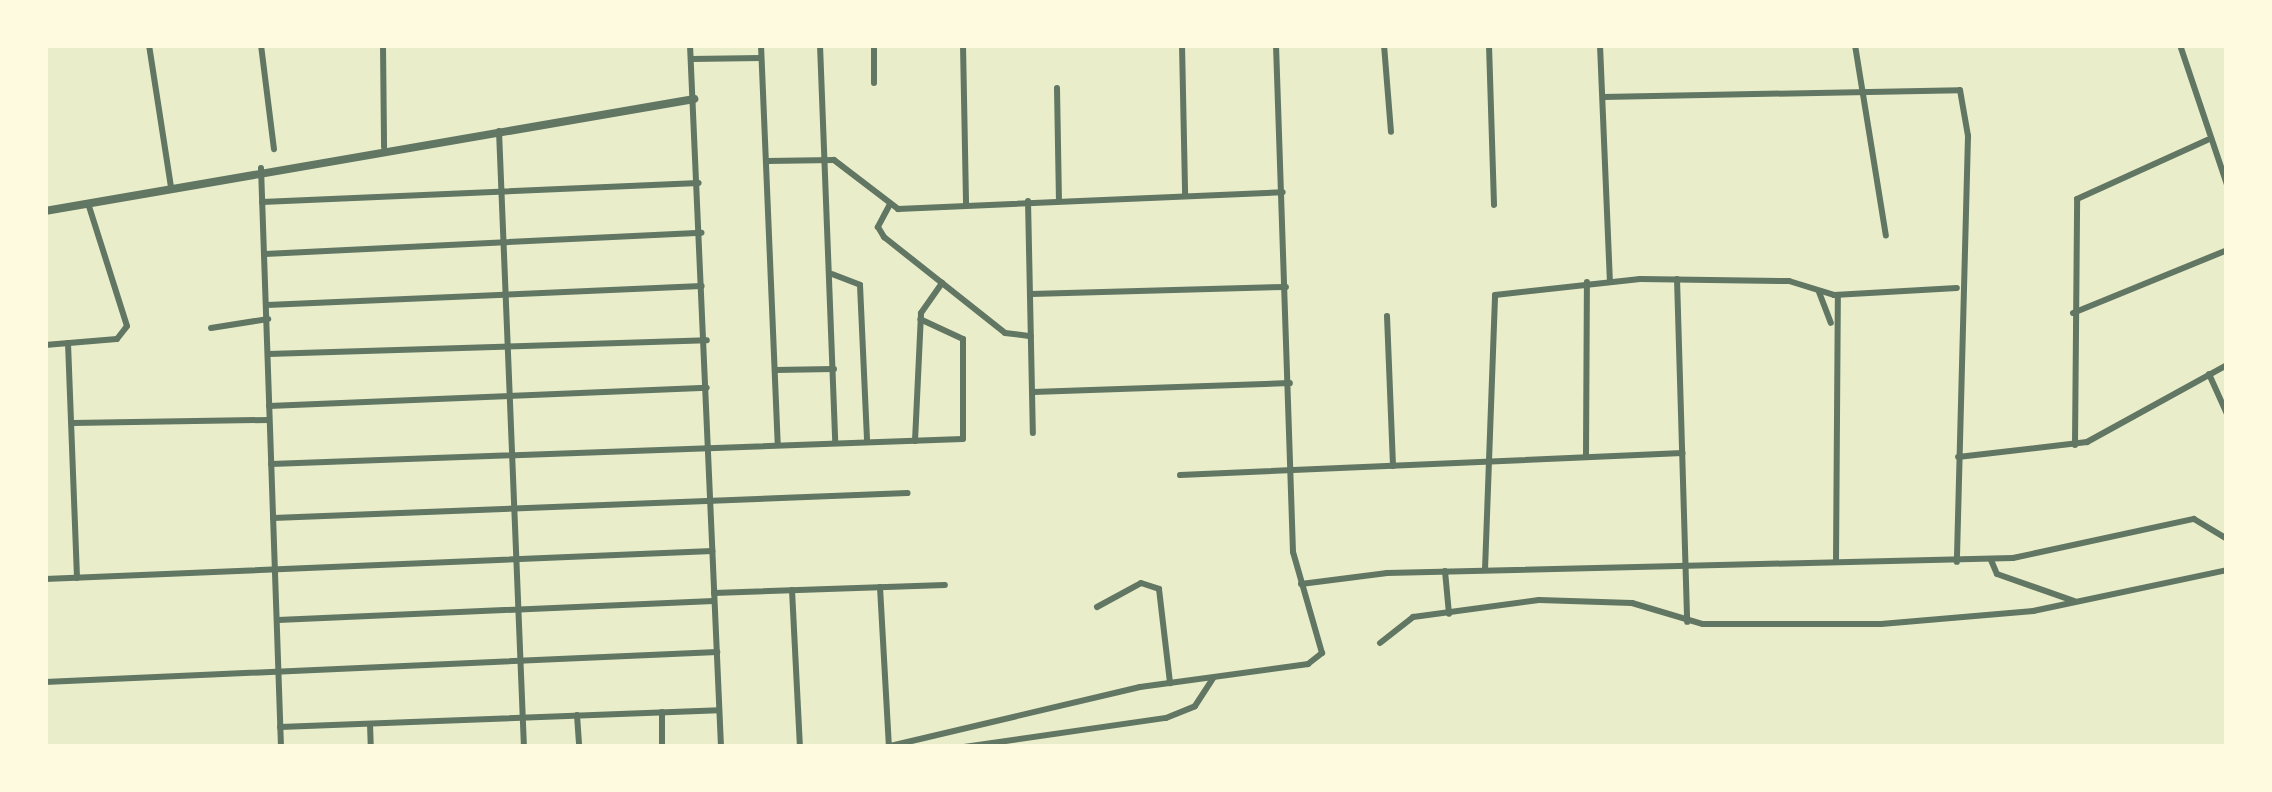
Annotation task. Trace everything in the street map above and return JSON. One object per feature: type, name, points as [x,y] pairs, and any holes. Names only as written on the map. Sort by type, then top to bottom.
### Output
[{"type":"street","points":[[148,45],[171,187]]},
{"type":"street","points":[[261,45],[274,149]]},
{"type":"street","points":[[384,45],[384,147]]},
{"type":"street","points":[[690,45],[707,340],[720,747]]},
{"type":"street","points":[[760,45],[778,444]]},
{"type":"street","points":[[834,442],[832,274],[822,45],[874,45],[874,83]]},
{"type":"street","points":[[963,45],[966,204]]},
{"type":"street","points":[[1182,45],[1185,194]]},
{"type":"street","points":[[880,586],[887,747],[1170,683],[1318,658],[1324,636],[1301,584],[1293,470],[1276,45]]},
{"type":"street","points":[[1384,45],[1391,132]]},
{"type":"street","points":[[1489,45],[1494,205]]},
{"type":"street","points":[[1600,45],[1610,280]]},
{"type":"street","points":[[1855,45],[1856,85],[1886,236]]},
{"type":"street","points":[[2180,45],[2207,140],[2227,185]]},
{"type":"street","points":[[692,60],[761,58]]},
{"type":"street","points":[[1603,97],[1856,85],[1950,85],[1962,95],[1957,562]]},
{"type":"street","points":[[1057,88],[1059,199]]},
{"type":"street","points":[[45,211],[261,168],[694,100]]},
{"type":"street","points":[[499,130],[524,747]]},
{"type":"street","points":[[2076,446],[2072,313],[2077,199],[2207,140]]},
{"type":"street","points":[[767,161],[825,160],[889,206],[1283,192]]},
{"type":"street","points":[[261,168],[281,747]]},
{"type":"street","points":[[262,202],[699,183]]},
{"type":"street","points":[[1028,201],[1034,433]]},
{"type":"street","points":[[45,344],[117,339],[127,326],[88,203]]},
{"type":"street","points":[[889,206],[880,233],[1005,333],[1032,336]]},
{"type":"street","points":[[265,254],[700,233]]},
{"type":"street","points":[[2072,313],[2227,250]]},
{"type":"street","points":[[832,274],[860,284],[867,442]]},
{"type":"street","points":[[1485,570],[1490,302],[1505,291],[1610,280],[1677,279],[1781,280],[1838,294],[1957,288]]},
{"type":"street","points":[[1677,279],[1687,622]]},
{"type":"street","points":[[1586,458],[1587,282]]},
{"type":"street","points":[[915,440],[920,319],[942,283]]},
{"type":"street","points":[[267,305],[702,286]]},
{"type":"street","points":[[1030,294],[1286,287]]},
{"type":"street","points":[[1819,292],[1831,323]]},
{"type":"street","points":[[1836,562],[1831,323],[1838,294]]},
{"type":"street","points":[[1387,316],[1393,466]]},
{"type":"street","points":[[211,328],[268,319]]},
{"type":"street","points":[[270,464],[915,440],[966,434],[963,339],[920,319]]},
{"type":"street","points":[[268,354],[707,340]]},
{"type":"street","points":[[68,343],[77,578]]},
{"type":"street","points":[[1958,457],[2076,446],[2227,365]]},
{"type":"street","points":[[775,370],[834,369]]},
{"type":"street","points":[[2209,374],[2227,414]]},
{"type":"street","points":[[1033,392],[1290,383]]},
{"type":"street","points":[[269,406],[707,388]]},
{"type":"street","points":[[72,423],[269,420]]},
{"type":"street","points":[[1180,475],[1682,454]]},
{"type":"street","points":[[273,518],[908,493]]},
{"type":"street","points":[[1301,584],[1444,571],[1686,562],[1991,560],[2194,518],[2227,539]]},
{"type":"street","points":[[45,579],[712,551]]},
{"type":"street","points":[[1991,560],[1997,574],[2077,602]]},
{"type":"street","points":[[1380,643],[1407,619],[1580,598],[1687,622],[1882,624],[2077,602],[2227,570]]},
{"type":"street","points":[[1444,571],[1450,615]]},
{"type":"street","points":[[1097,607],[1141,583],[1159,589],[1170,683]]},
{"type":"street","points":[[278,620],[518,610],[792,590],[945,585]]},
{"type":"street","points":[[792,590],[800,747]]},
{"type":"street","points":[[45,682],[279,677],[717,652]]},
{"type":"street","points":[[964,747],[1166,718],[1195,706],[1213,678]]},
{"type":"street","points":[[280,727],[719,710]]},
{"type":"street","points":[[662,712],[662,747]]},
{"type":"street","points":[[577,715],[580,747]]},
{"type":"street","points":[[370,724],[371,747]]}]
